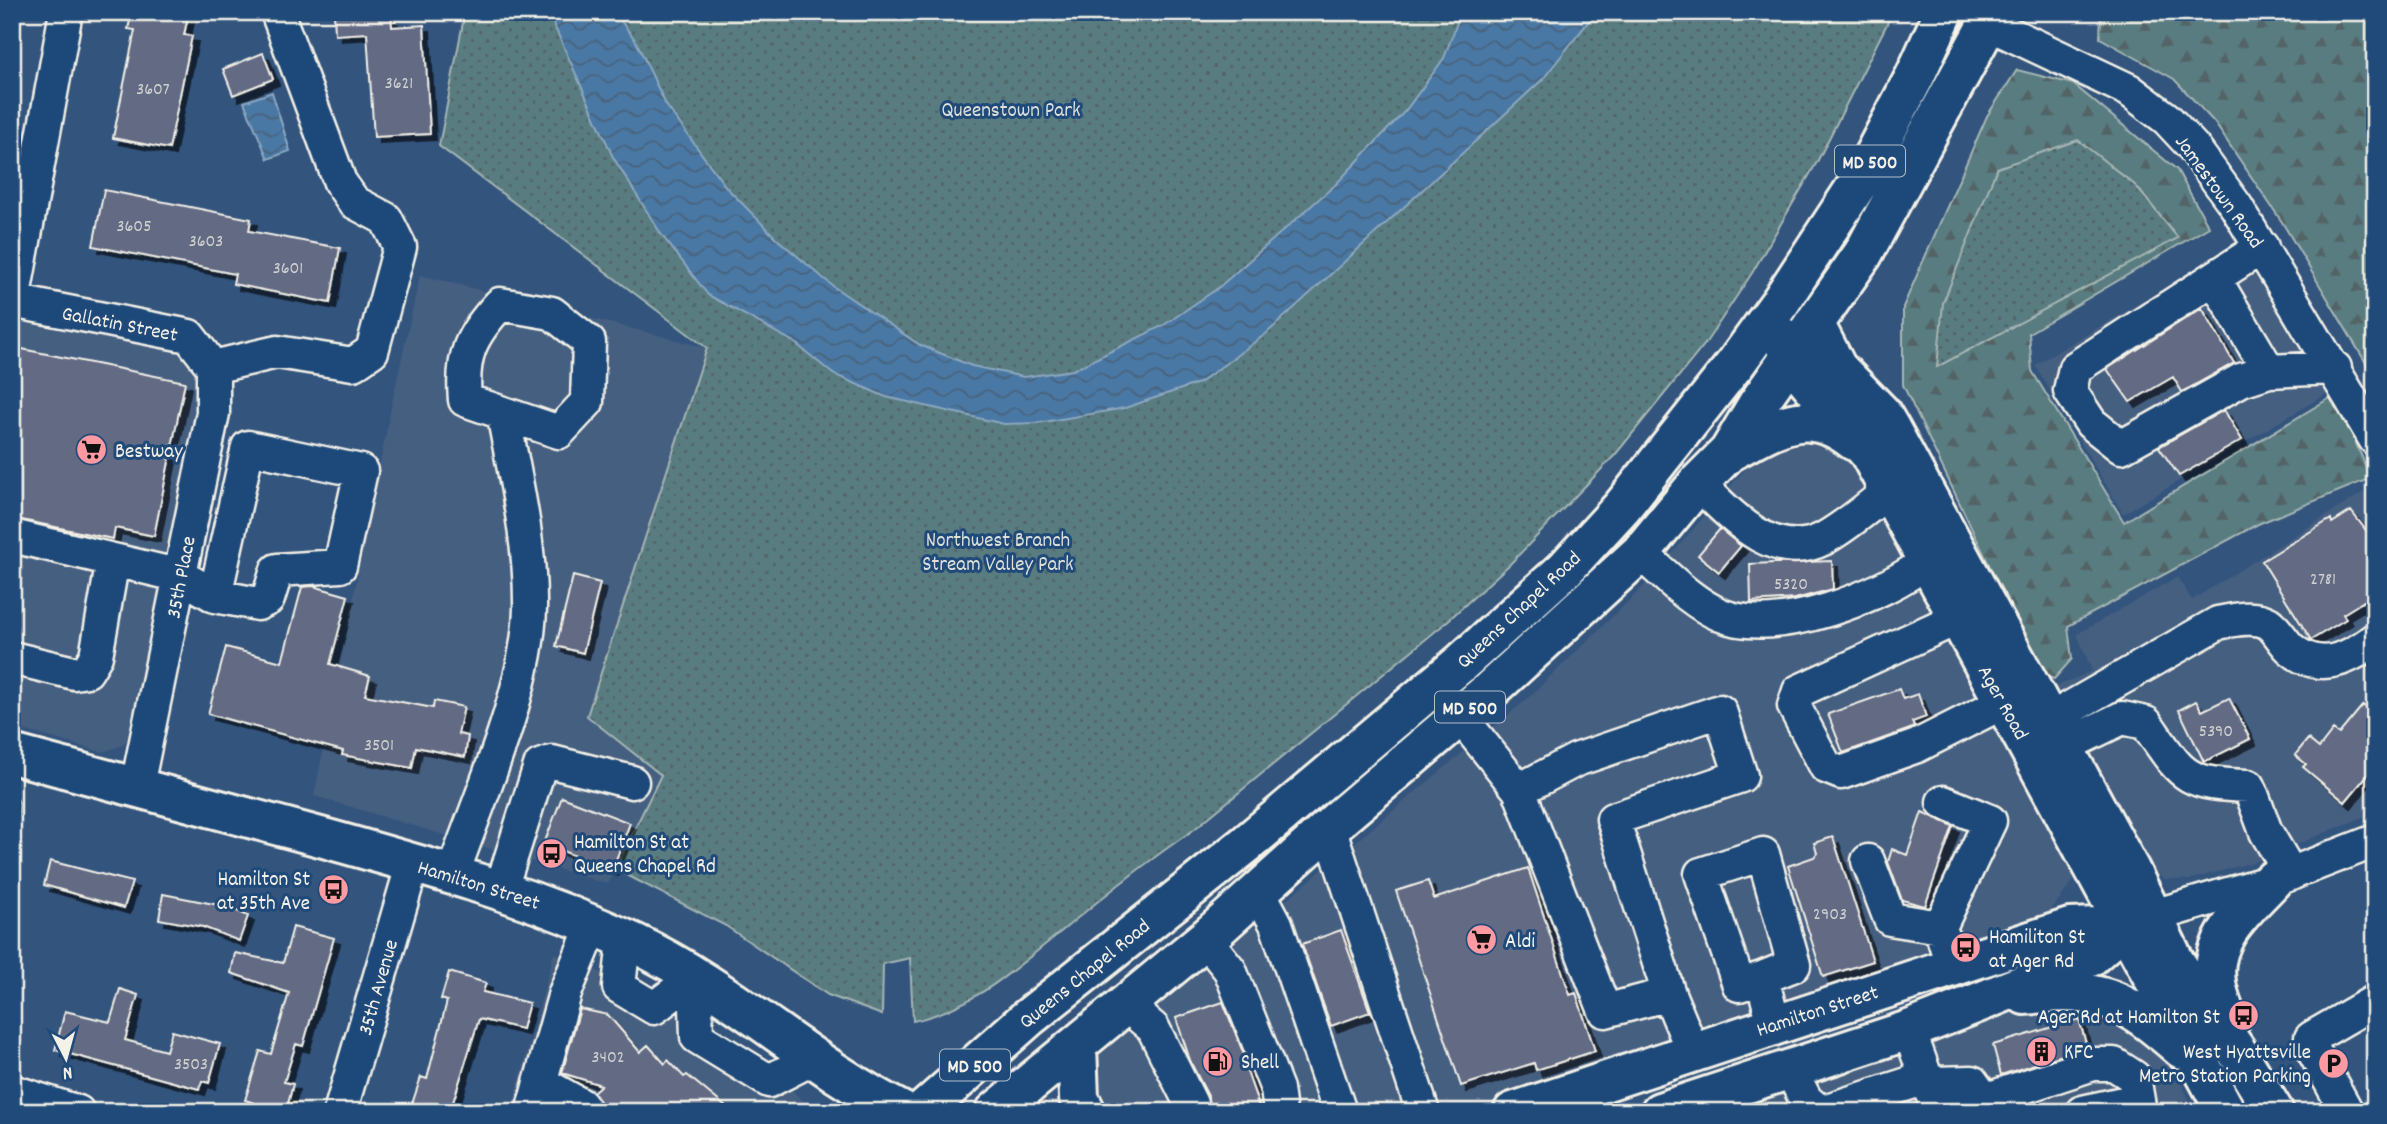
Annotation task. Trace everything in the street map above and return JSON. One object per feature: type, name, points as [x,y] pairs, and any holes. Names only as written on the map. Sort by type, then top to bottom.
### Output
[{"type":"main road","name":"Queens Chapel Road","points":[[922,1112],[1028,1018],[1317,784],[1565,569],[1630,497],[1736,363],[1781,301],[1861,178],[1915,76],[1944,12]]},
{"type":"main road","name":"Queens Chapel Road","points":[[995,1112],[1205,939],[1329,827],[1460,716],[1640,552],[1729,452],[1757,405],[1863,254],[1991,18]]},
{"type":"main road","name":"Ager Road","points":[[1781,301],[1779,330],[1791,360],[1869,453],[2004,702],[2139,921],[2175,962],[2238,1053],[2274,1112]]},
{"type":"main road","name":"Ager Road","points":[[1814,323],[1837,368],[1881,413],[1891,430],[2054,734],[2200,1064],[2227,1112]]},
{"type":"main road","points":[[1729,452],[1779,426],[1804,420],[1838,428],[1869,453]]},
{"type":"main road","name":"Hamilton Street","points":[[12,754],[453,873],[541,902],[609,932],[695,977],[755,1014],[865,1093],[903,1112]]},
{"type":"main road","points":[[2238,1053],[2216,982],[2216,958],[2227,930],[2281,878]]},
{"type":"main road","name":"Hamilton Street","points":[[1513,1112],[2070,928],[2139,921]]},
{"type":"main road","name":"Hamilton Street","points":[[1660,1112],[1909,1030],[1985,1000],[2090,957],[2139,921]]},
{"type":"main road","points":[[1985,1000],[2045,993],[2087,992],[2102,995],[2148,1019],[2200,1064]]},
{"type":"main road","points":[[1077,1045],[1079,1098],[1086,1112]]},
{"type":"street","points":[[13,301],[66,12]]},
{"type":"street","points":[[214,368],[277,352],[353,364],[372,351],[400,247],[386,219],[354,202],[340,182],[277,12]]},
{"type":"street","name":"Jamestown Road","points":[[1991,18],[2129,90],[2167,118],[2194,148],[2262,247],[2375,439]]},
{"type":"street","points":[[2262,247],[2075,368],[2070,391],[2091,423],[2121,447],[2241,380],[2269,371],[2335,368]]},
{"type":"street","points":[[2214,278],[2269,371]]},
{"type":"street","name":"Gallatin Street","points":[[13,301],[189,337],[214,368]]},
{"type":"street","points":[[500,304],[552,313],[589,342],[587,402],[559,432],[503,413],[465,400],[462,370],[475,330],[500,304]]},
{"type":"street","name":"35th Place","points":[[137,786],[213,413],[214,368]]},
{"type":"street","points":[[453,873],[516,693],[530,609],[522,512],[503,413]]},
{"type":"street","points":[[12,536],[181,576],[215,596],[258,604],[268,599],[277,570],[340,566],[361,471],[248,447],[215,596]]},
{"type":"street","points":[[1698,484],[1756,536],[1793,545],[1821,540],[1889,491]]},
{"type":"street","points":[[1640,552],[1691,596],[1721,615],[1760,621],[1805,615],[1869,596],[1912,573],[1927,561]]},
{"type":"street","points":[[12,658],[74,673],[87,671],[96,656],[113,560]]},
{"type":"street","points":[[1958,618],[1799,691],[1794,706],[1826,767],[1840,773],[1917,746],[2004,702]]},
{"type":"street","points":[[2054,734],[2218,623],[2240,619],[2267,623],[2292,650],[2323,662],[2343,660],[2375,639]]},
{"type":"street","points":[[1519,790],[1576,760],[1720,711],[1741,776],[1613,819],[1669,993],[1693,1052]]},
{"type":"street","points":[[1460,716],[1519,790],[1605,1011],[1669,993]]},
{"type":"street","points":[[2054,734],[2122,718],[2146,723],[2183,773],[2210,785],[2249,786],[2281,878]]},
{"type":"street","points":[[500,889],[540,766],[551,762],[632,782]]},
{"type":"street","points":[[1942,802],[1990,821],[1940,927],[1952,965]]},
{"type":"street","points":[[1329,827],[1423,1112]]},
{"type":"street","name":"Hamilton Street","points":[[2139,921],[2281,878],[2375,841]]},
{"type":"street","points":[[1868,861],[1890,919],[1940,927]]},
{"type":"street","name":"35th Avenue","points":[[340,1112],[413,863]]},
{"type":"street","points":[[1259,892],[1276,924],[1340,1112]]},
{"type":"street","points":[[586,1112],[581,1105],[536,1097],[565,993],[609,932]]},
{"type":"street","points":[[1205,939],[1230,970],[1277,1089],[1280,1112]]},
{"type":"street","points":[[1762,978],[1774,1024]]},
{"type":"street","points":[[2347,1112],[2313,1050],[2311,1038],[2375,1000]]},
{"type":"street","points":[[1126,1005],[1153,1028],[1191,1104],[1191,1112]]},
{"type":"street","points":[[1909,1030],[1938,1112]]},
{"type":"street","points":[[1948,1112],[2093,1064],[2114,1064],[2134,1077],[2139,1112]]},
{"type":"street","points":[[1790,1069],[1806,1100],[1821,1112],[1926,1078],[1935,1083],[1972,1082],[1986,1100]]},
{"type":"street","points":[[12,1091],[78,1112]]},
{"type":"street","points":[[2082,1112],[2127,1102],[2139,1112]]},
{"type":"shaded area","points":[[2241,243],[2330,392],[2123,514],[2035,365]]},
{"type":"shaded area","points":[[420,275],[708,348],[587,716],[661,775],[608,884],[314,796],[391,407]]},
{"type":"shaded area","points":[[12,321],[163,349],[187,356],[201,373],[202,382],[137,725],[130,738],[121,746],[102,752],[12,727]]},
{"type":"shaded area","points":[[1838,433],[2070,848],[2074,880],[2043,921],[1469,1112],[1097,1112],[1092,1057],[1116,1027],[1241,928],[1263,919],[1527,699],[1643,587],[1766,445]]},
{"type":"shaded area","points":[[2375,485],[2375,812],[2257,861],[2189,880],[2164,879],[2142,861],[2046,691],[2092,671],[2077,634],[2177,577],[2192,600]]},
{"type":"shaded area","points":[[554,953],[641,989],[791,1089],[814,1112],[511,1112]]},
{"type":"shaded area","points":[[2105,1005],[2168,1059],[2196,1112],[1685,1112],[2012,1006]]},
{"type":"green space","name":"Northwest Branch Stream Valley Park","points":[[465,12],[1893,12],[1817,162],[1752,273],[1705,344],[1615,455],[1510,564],[1443,625],[1192,831],[1126,879],[1011,972],[956,1007],[913,1021],[910,958],[883,964],[882,1015],[828,995],[726,926],[615,869],[661,775],[587,716],[707,348],[439,146]]},
{"type":"green space","points":[[2101,12],[2375,12],[2375,378],[2282,222],[2214,122],[2174,79],[2100,38]]},
{"type":"green space","points":[[2017,70],[2073,84],[2177,170],[2209,227],[2029,333],[2032,371],[2124,522],[2335,395],[2371,478],[2258,524],[2068,626],[2072,659],[2054,679],[2042,675],[1903,385],[1903,307],[1987,116]]},
{"type":"green space","points":[[2078,140],[2136,186],[2178,238],[1937,367],[1943,303],[1997,168]]},
{"type":"green space","points":[[12,790],[20,804],[12,860]]},
{"type":"water","points":[[548,12],[614,12],[636,41],[666,105],[726,187],[777,239],[834,287],[920,345],[972,366],[1024,377],[1073,370],[1164,325],[1218,288],[1336,184],[1406,110],[1444,58],[1461,12],[1596,12],[1543,79],[1267,333],[1199,383],[1125,408],[1038,423],[1004,424],[886,397],[833,374],[794,342],[708,295],[661,234],[613,157]]},
{"type":"water","points":[[272,92],[290,151],[268,159],[244,102]]},
{"type":"building","points":[[132,12],[189,12],[184,35],[192,36],[169,149],[113,138],[135,30],[128,29]]},
{"type":"building","points":[[334,12],[391,12],[392,27],[424,25],[430,134],[374,137],[367,33],[335,35]]},
{"type":"building","points":[[263,53],[273,79],[233,95],[223,69]]},
{"type":"building","points":[[104,190],[251,219],[249,231],[340,248],[330,303],[233,284],[235,274],[93,246]]},
{"type":"building","points":[[2202,308],[2234,363],[2182,392],[2173,377],[2130,402],[2107,369]]},
{"type":"building","name":"Bestway","points":[[12,347],[185,382],[154,536],[115,528],[113,539],[12,518]]},
{"type":"building","points":[[2224,410],[2242,440],[2179,476],[2159,447]]},
{"type":"building","points":[[2351,511],[2375,542],[2375,594],[2343,614],[2346,619],[2311,640],[2262,561],[2331,519],[2332,523]]},
{"type":"building","points":[[1720,529],[1741,546],[1719,572],[1698,555]]},
{"type":"building","points":[[1832,561],[1833,589],[1795,599],[1751,602],[1750,564]]},
{"type":"building","points":[[573,576],[600,583],[583,653],[556,646]]},
{"type":"building","points":[[313,586],[348,596],[330,664],[370,676],[365,695],[433,708],[434,701],[464,707],[458,734],[468,736],[465,757],[416,747],[412,768],[342,755],[343,751],[208,714],[226,647],[282,662],[302,587]]},
{"type":"building","points":[[1899,689],[1903,699],[1918,694],[1926,717],[1912,722],[1914,727],[1910,729],[1843,753],[1828,714]]},
{"type":"building","points":[[2229,698],[2250,739],[2204,762],[2179,710],[2196,701],[2202,711]]},
{"type":"building","points":[[2363,705],[2375,715],[2375,766],[2345,802],[2303,767],[2306,764],[2295,755],[2308,739],[2319,748],[2333,730],[2339,734]]},
{"type":"building","points":[[562,797],[630,823],[612,870],[544,844]]},
{"type":"building","points":[[1922,812],[1953,826],[1925,906],[1902,900],[1888,862],[1892,849],[1907,855]]},
{"type":"building","points":[[1833,837],[1873,961],[1823,977],[1788,866],[1814,857],[1817,853],[1814,843]]},
{"type":"building","points":[[50,861],[132,882],[124,908],[44,885]]},
{"type":"building","name":"Aldi","points":[[1528,868],[1570,995],[1576,993],[1595,1051],[1536,1070],[1534,1063],[1461,1086],[1396,891],[1428,881],[1434,899]]},
{"type":"building","points":[[163,894],[229,907],[248,916],[239,941],[203,927],[159,919]]},
{"type":"building","points":[[293,927],[334,938],[303,1046],[296,1044],[284,1082],[293,1084],[286,1112],[282,1112],[245,1100],[260,1051],[271,1054],[289,993],[231,973],[235,953],[283,963]]},
{"type":"building","points":[[1341,930],[1370,1012],[1331,1026],[1302,944]]},
{"type":"building","points":[[449,972],[486,983],[483,992],[529,1003],[522,1029],[479,1019],[450,1112],[439,1112],[412,1104],[421,1077],[427,1079],[447,1001],[441,999]]},
{"type":"building","points":[[120,989],[138,995],[125,1040],[166,1051],[172,1031],[220,1044],[209,1083],[202,1081],[199,1089],[55,1050],[65,1011],[110,1022]]},
{"type":"building","points":[[1223,1002],[1248,1065],[1245,1066],[1259,1106],[1242,1112],[1209,1112],[1208,1096],[1191,1063],[1176,1018]]},
{"type":"building","points":[[580,1009],[608,1015],[640,1052],[648,1045],[665,1064],[668,1060],[684,1077],[687,1075],[732,1112],[604,1112],[593,1092],[601,1085],[562,1073]]},
{"type":"building","name":"KFC","points":[[2079,1019],[2087,1047],[2001,1075],[1993,1045]]},
{"type":"place","name":"Bestway","points":[[92,450]]},
{"type":"place","name":"Hamilton St at Queens Chapel Rd","points":[[551,853]]},
{"type":"place","name":"Hamilton St at 35th Ave","points":[[333,890]]},
{"type":"place","name":"Aldi","points":[[1482,940]]},
{"type":"place","name":"Hamiliton St at Ager Rd","points":[[1966,948]]},
{"type":"place","name":"Ager Rd at Hamilton St","points":[[2243,1016]]},
{"type":"place","name":"KFC","points":[[2041,1051]]},
{"type":"place","name":"Shell","points":[[1218,1061]]},
{"type":"place","name":"West Hyattsville Metro Station Parking","points":[[2334,1063]]},
{"type":"park label","name":"Queenstown Park","points":[[1011,109]]}]
